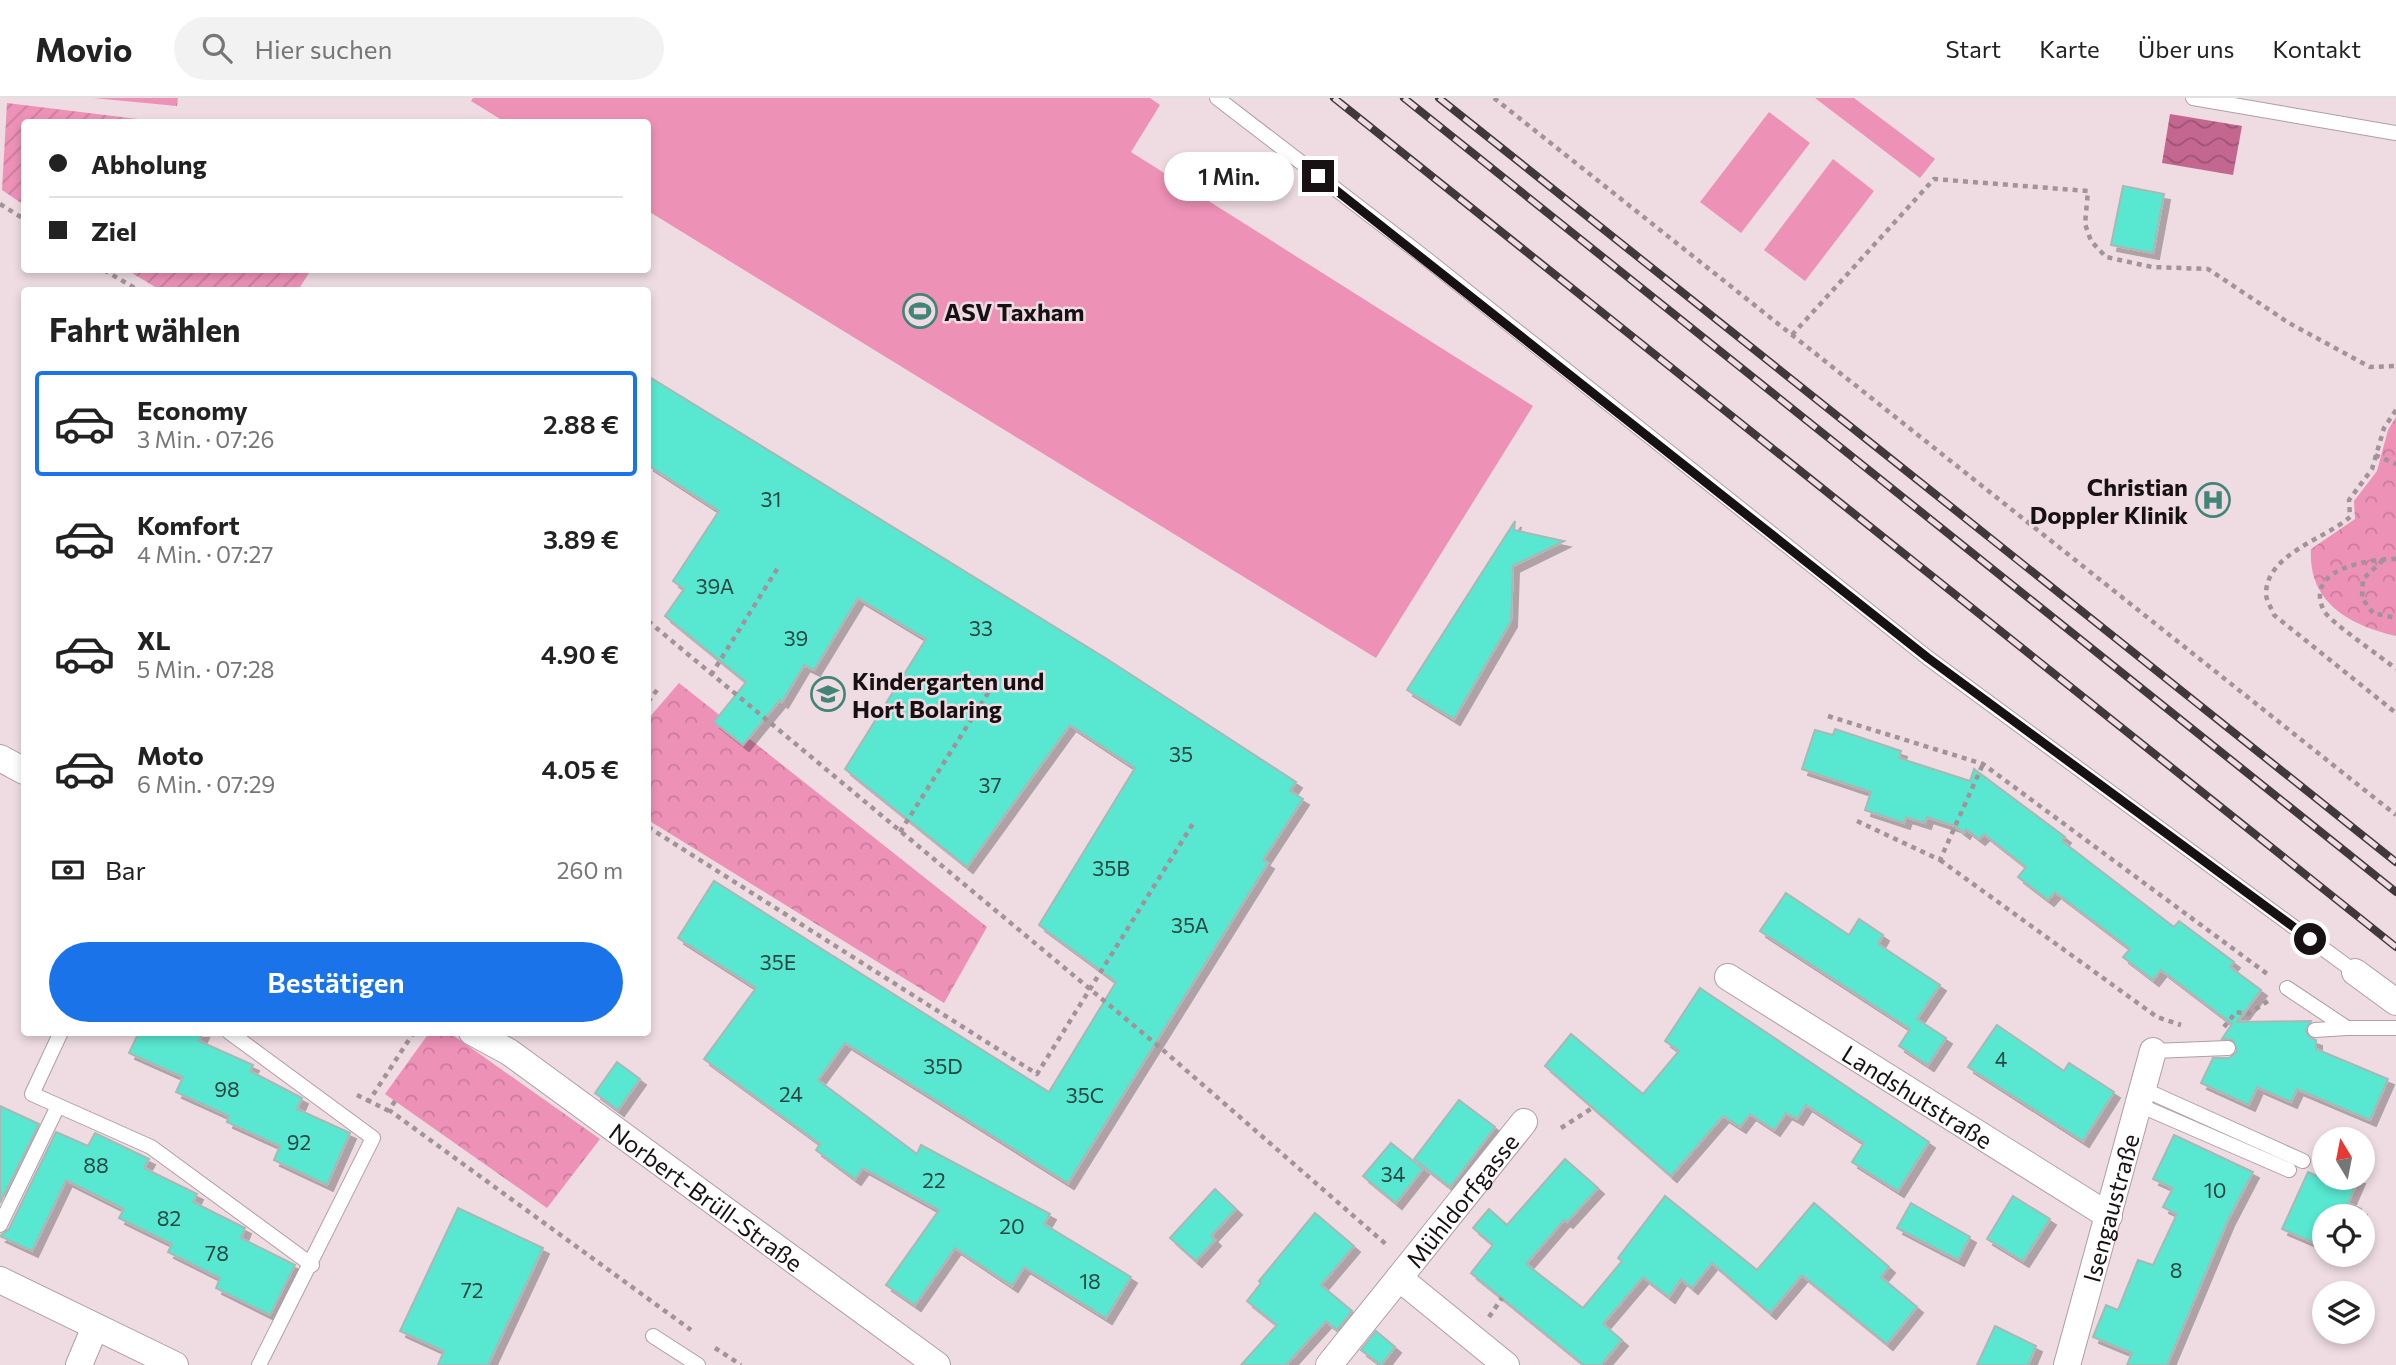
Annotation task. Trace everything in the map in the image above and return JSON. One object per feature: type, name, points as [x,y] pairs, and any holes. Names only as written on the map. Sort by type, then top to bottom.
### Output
[{"type":"street","points":[[0,758],[21,769]]},
{"type":"street","points":[[2355,972],[2396,1002]]},
{"type":"street","name":"Landshutstraße","points":[[1728,976],[2109,1216]]},
{"type":"street","name":"Norbert-Brüll-Straße","points":[[479,1036],[509,1052],[937,1365]]},
{"type":"street","name":"Isengaustraße","points":[[2067,1365],[2153,1051]]},
{"type":"street","name":"Mühldorfgasse","points":[[1329,1365],[1524,1122]]},
{"type":"street","name":"Mühldorfgasse","points":[[1405,1271],[1506,1365]]},
{"type":"street","points":[[0,1280],[175,1365]]},
{"type":"street","points":[[79,1365],[95,1327]]},
{"type":"lane","points":[[1217,98],[1419,253],[1928,658],[2355,972]]},
{"type":"lane","points":[[2193,98],[2396,133]]},
{"type":"lane","points":[[2287,988],[2347,1028]]},
{"type":"lane","points":[[2315,1030],[2396,1028]]},
{"type":"lane","points":[[59,1036],[32,1094],[151,1147],[312,1265]]},
{"type":"lane","points":[[234,1036],[373,1138],[312,1265],[259,1365]]},
{"type":"lane","points":[[2153,1051],[2228,1048]]},
{"type":"lane","points":[[2141,1097],[2303,1161]]},
{"type":"lane","points":[[2141,1097],[2289,1170]]},
{"type":"lane","points":[[0,1225],[58,1105]]},
{"type":"lane","points":[[653,1336],[698,1365]]},
{"type":"path","points":[[1494,98],[2396,815]]},
{"type":"path","points":[[1792,335],[1934,178],[2088,191],[2085,224],[2091,241],[2106,257],[2152,267],[2208,270],[2289,323],[2370,367],[2396,366]]},
{"type":"path","points":[[0,204],[21,217]]},
{"type":"path","points":[[109,273],[133,287]]},
{"type":"path","points":[[2396,410],[2384,428],[2372,469],[2349,500],[2350,517],[2286,558],[2271,573],[2266,595],[2274,615],[2396,713]]},
{"type":"path","points":[[2375,456],[2396,464]]},
{"type":"path","points":[[2383,559],[2363,579],[2362,598],[2373,613],[2396,618]]},
{"type":"path","points":[[2396,559],[2346,566],[2327,577],[2320,594],[2325,613],[2396,669]]},
{"type":"path","points":[[710,675],[779,566]]},
{"type":"path","points":[[651,624],[1090,990],[1405,1271]]},
{"type":"path","points":[[900,832],[995,682]]},
{"type":"path","points":[[651,697],[657,690]]},
{"type":"path","points":[[1828,716],[1983,764],[2287,988],[2248,1013],[2236,1012],[2220,1033]]},
{"type":"path","points":[[1940,860],[1983,764]]},
{"type":"path","points":[[1857,821],[1940,860],[2157,1017],[2187,1027]]},
{"type":"path","points":[[651,829],[1037,1074],[1194,822]]},
{"type":"path","points":[[411,1036],[369,1101],[393,1113],[693,1331]]},
{"type":"path","points":[[393,1113],[389,1110],[395,1101]]},
{"type":"path","points":[[1561,1128],[1594,1107]]},
{"type":"path","points":[[713,1347],[741,1365]]},
{"type":"green space","points":[[93,98],[178,98],[177,106]]},
{"type":"green space","points":[[473,98],[1150,98],[1160,105],[1131,152],[1533,406],[1376,658],[651,213],[651,119],[500,119],[471,101]]},
{"type":"green space","points":[[1815,98],[1854,98],[1935,159],[1920,178]]},
{"type":"green space","points":[[7,103],[138,119],[21,119],[21,203],[2,190]]},
{"type":"green space","points":[[1769,112],[1810,143],[1741,233],[1700,202]]},
{"type":"green space","points":[[1833,159],[1874,191],[1805,281],[1764,250]]},
{"type":"green space","points":[[132,273],[309,273],[300,287],[155,287]]},
{"type":"green space","points":[[2396,417],[2396,636],[2363,625],[2335,609],[2317,584],[2312,568],[2311,549],[2355,519],[2354,501],[2377,471],[2388,430]]},
{"type":"green space","points":[[679,683],[987,927],[944,1003],[651,822],[651,716]]},
{"type":"green space","points":[[427,1036],[454,1036],[600,1139],[547,1208],[385,1094]]},
{"type":"water","points":[[2170,114],[2242,126],[2233,175],[2162,163]]},
{"type":"building","points":[[2123,186],[2164,194],[2153,253],[2111,245]]},
{"type":"building","points":[[651,378],[1107,659],[1296,782],[1290,791],[1303,799],[1263,860],[1268,863],[1068,1183],[845,1043],[818,1080],[917,1154],[921,1145],[1050,1214],[1044,1224],[1131,1277],[1106,1318],[1024,1267],[1012,1286],[955,1248],[915,1305],[886,1285],[939,1210],[863,1168],[855,1179],[816,1150],[820,1144],[704,1059],[756,988],[678,938],[714,881],[1049,1092],[1116,982],[1039,925],[1135,768],[1070,725],[967,867],[845,769],[926,639],[858,598],[814,670],[804,665],[782,702],[780,700],[743,745],[714,722],[746,682],[665,616],[684,589],[673,581],[719,511],[651,467]]},
{"type":"building","points":[[1515,521],[1514,530],[1564,541],[1513,566],[1511,621],[1454,719],[1407,690]]},
{"type":"building","points":[[1835,729],[1901,751],[1899,758],[1970,781],[1974,769],[2065,837],[2062,841],[2174,927],[2179,921],[2234,962],[2230,967],[2261,990],[2237,1022],[2311,1021],[2306,1031],[2310,1038],[2316,1040],[2316,1049],[2388,1079],[2370,1120],[2297,1089],[2291,1102],[2257,1087],[2249,1105],[2201,1083],[2213,1058],[2229,1058],[2237,1052],[2233,1040],[2222,1039],[2232,1024],[2161,970],[2153,980],[2123,957],[2130,949],[2055,892],[2048,900],[2018,877],[2026,867],[1984,834],[1979,839],[1966,829],[1964,833],[1955,826],[1927,817],[1925,823],[1906,817],[1904,823],[1865,810],[1871,792],[1802,769],[1815,730],[1833,735]]},
{"type":"building","points":[[1786,893],[1849,935],[1859,919],[1883,935],[1878,944],[1940,985],[1917,1019],[1946,1038],[1928,1065],[1899,1046],[1910,1029],[1760,931]]},
{"type":"building","points":[[1700,988],[1929,1142],[1898,1191],[1852,1162],[1864,1143],[1806,1105],[1797,1119],[1786,1113],[1774,1130],[1750,1114],[1740,1127],[1723,1116],[1671,1176],[1545,1066],[1571,1034],[1643,1094],[1679,1051],[1665,1041]]},
{"type":"building","points":[[1997,1025],[2064,1071],[2069,1063],[2114,1092],[2083,1141],[1968,1067]]},
{"type":"building","points":[[137,1036],[201,1036],[199,1041],[253,1065],[250,1071],[302,1098],[297,1109],[350,1133],[327,1185],[274,1160],[280,1146],[227,1122],[229,1116],[176,1092],[183,1077],[129,1053]]},
{"type":"building","points":[[617,1062],[640,1079],[618,1110],[595,1093]]},
{"type":"building","points":[[1459,1100],[1495,1127],[1450,1187],[1414,1159]]},
{"type":"building","points":[[0,1106],[39,1124],[0,1203]]},
{"type":"building","points":[[56,1132],[88,1146],[95,1133],[149,1159],[144,1168],[197,1194],[193,1202],[245,1228],[241,1238],[295,1265],[270,1315],[216,1288],[220,1278],[168,1252],[172,1244],[119,1218],[124,1209],[66,1180],[32,1251],[0,1236],[9,1229]]},
{"type":"building","points":[[2174,1135],[2253,1172],[2228,1220],[2167,1365],[2127,1365],[2132,1353],[2093,1337],[2106,1305],[2118,1310],[2138,1260],[2153,1265],[2177,1214],[2163,1207],[2173,1188],[2153,1179]]},
{"type":"building","points":[[1391,1143],[1423,1169],[1396,1203],[1363,1176]]},
{"type":"building","points":[[1565,1159],[1598,1188],[1567,1222],[1564,1220],[1526,1264],[1583,1308],[1622,1261],[1618,1258],[1665,1196],[1757,1270],[1814,1203],[1889,1267],[1881,1277],[1917,1307],[1887,1344],[1802,1275],[1770,1313],[1712,1263],[1692,1288],[1681,1279],[1669,1297],[1643,1277],[1603,1324],[1622,1340],[1601,1365],[1584,1365],[1471,1273],[1493,1245],[1473,1228],[1489,1209],[1507,1225]]},
{"type":"building","points":[[2308,1172],[2312,1174],[2312,1190],[2354,1190],[2348,1203],[2350,1204],[2312,1204],[2312,1242],[2282,1229]]},
{"type":"building","points":[[1215,1189],[1236,1209],[1211,1236],[1215,1240],[1196,1261],[1170,1238]]},
{"type":"building","points":[[2013,1196],[2050,1219],[2023,1261],[1987,1239]]},
{"type":"building","points":[[1911,1203],[1970,1237],[1958,1260],[1897,1228]]},
{"type":"building","points":[[458,1208],[543,1248],[488,1365],[438,1365],[444,1351],[400,1331]]},
{"type":"building","points":[[1315,1213],[1354,1246],[1321,1285],[1352,1311],[1337,1330],[1326,1321],[1286,1365],[1241,1365],[1277,1325],[1247,1301],[1261,1283],[1259,1281]]},
{"type":"building","points":[[1995,1326],[2036,1346],[2028,1365],[1977,1365]]},
{"type":"building","points":[[1376,1331],[1395,1347],[1381,1365],[1361,1350]]},
{"type":"railway","points":[[1334,98],[2396,947]]},
{"type":"railway","points":[[1404,98],[2396,892]]},
{"type":"railway","points":[[1439,98],[2396,862]]},
{"type":"place","name":"ASV Taxham","points":[[920,311]]},
{"type":"place","name":"Christian Doppler Klinik","points":[[2213,500]]},
{"type":"place","name":"Kindergarten und Hort Bolaring","points":[[828,694]]},
{"type":"route","points":[[1318,176],[1419,253],[1928,658],[2310,939]]}]
